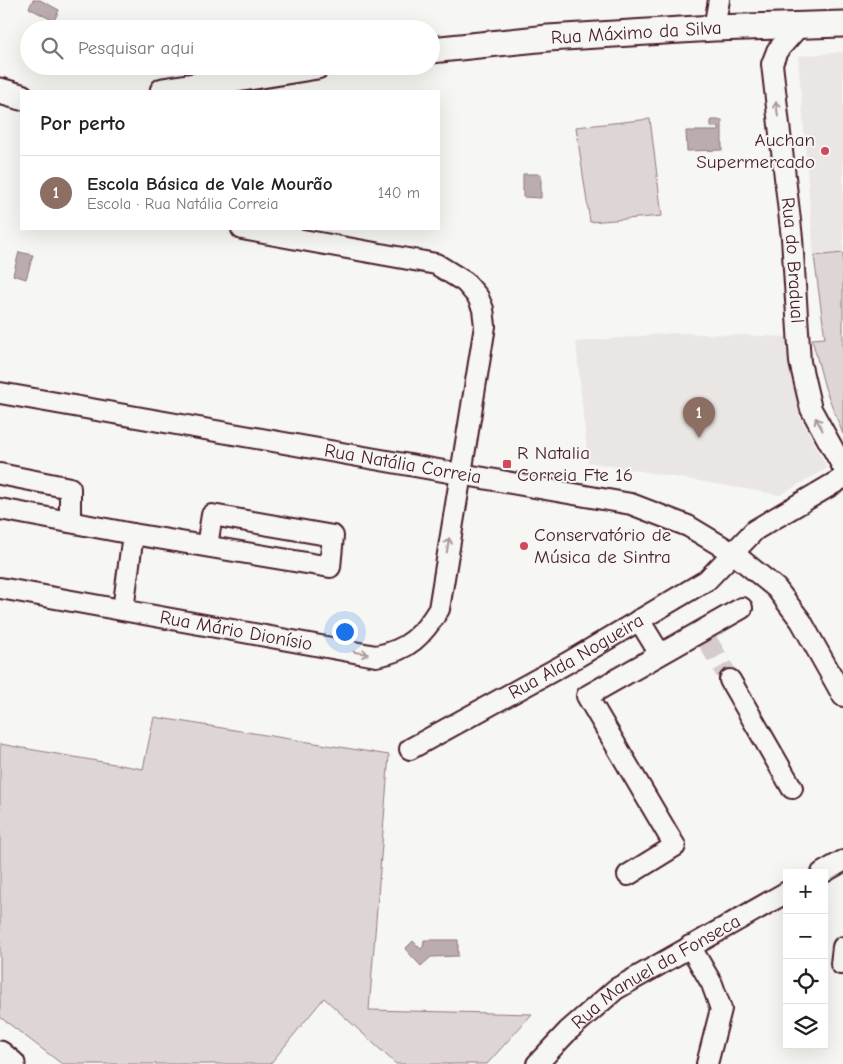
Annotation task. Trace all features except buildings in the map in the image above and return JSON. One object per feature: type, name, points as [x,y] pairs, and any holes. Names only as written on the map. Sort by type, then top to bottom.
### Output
[{"type":"street","points":[[714,28],[719,0]]},
{"type":"street","name":"Rua do Bradual","points":[[800,24],[777,51],[772,64],[792,238],[800,362],[811,410],[843,467]]},
{"type":"street","name":"Rua Máximo da Silva","points":[[440,49],[548,38],[714,28],[843,24]]},
{"type":"street","points":[[169,90],[262,75]]},
{"type":"street","points":[[0,91],[20,97]]},
{"type":"street","name":"Rua Mário Dionísio","points":[[0,588],[376,656],[398,651],[421,634],[438,608],[485,326],[483,309],[478,297],[465,282],[443,267],[425,261],[248,230]]},
{"type":"street","name":"Rua Natália Correia","points":[[0,393],[631,504],[682,523],[733,553],[776,588],[801,620],[843,696]]},
{"type":"street","points":[[0,474],[70,488],[70,522]]},
{"type":"street","name":"Rua Alda Nogueira","points":[[410,748],[567,663],[707,580],[755,530],[843,478]]},
{"type":"street","points":[[0,509],[133,534],[330,567],[333,536],[212,515],[207,546]]},
{"type":"street","points":[[123,610],[133,534]]},
{"type":"street","points":[[628,875],[675,846],[587,696],[660,654],[705,635],[742,608]]},
{"type":"street","points":[[639,620],[660,654]]},
{"type":"street","points":[[730,680],[792,788]]},
{"type":"street","points":[[828,870],[843,861]]},
{"type":"street","name":"Rua Manuel da Fonseca","points":[[537,1064],[568,1030],[616,989],[783,894]]},
{"type":"street","points":[[690,946],[712,984],[721,1009],[707,1064]]},
{"type":"street","points":[[843,947],[840,964],[843,964]]},
{"type":"street","points":[[0,1054],[12,1064]]},
{"type":"shaded area","points":[[33,0],[40,0],[59,10],[54,20],[52,20],[29,8]]},
{"type":"shaded area","name":"Auchan Supermercado","points":[[843,52],[843,253],[814,256],[798,56]]},
{"type":"shaded area","points":[[650,119],[662,216],[590,222],[576,127]]},
{"type":"shaded area","points":[[711,120],[722,120],[722,150],[687,151],[686,131],[719,131],[719,127],[711,127]]},
{"type":"shaded area","points":[[523,174],[541,174],[541,198],[523,197]]},
{"type":"shaded area","points":[[19,252],[33,255],[26,279],[13,275]]},
{"type":"shaded area","points":[[843,253],[843,434],[825,388],[812,339],[825,338],[814,256]]},
{"type":"shaded area","points":[[674,333],[791,337],[799,414],[827,468],[780,495],[588,462],[576,342]]},
{"type":"shaded area","points":[[154,717],[389,755],[369,1010],[532,1014],[487,1064],[396,1064],[324,998],[270,1064],[62,1064],[0,1017],[0,744],[143,769]]},
{"type":"shaded area","points":[[424,940],[458,940],[458,956],[431,957],[421,966],[405,949],[413,941],[421,949]]},
{"type":"tunnel","points":[[707,640],[730,680]]},
{"type":"place","name":"Auchan Supermercado","points":[[825,151]]},
{"type":"place","name":"Escola Básica de Vale Mourão","points":[[699,438]]},
{"type":"place","name":"R Natalia Correia Fte 16","points":[[507,464]]},
{"type":"place","name":"Conservatório de Música de Sintra","points":[[524,546]]}]
